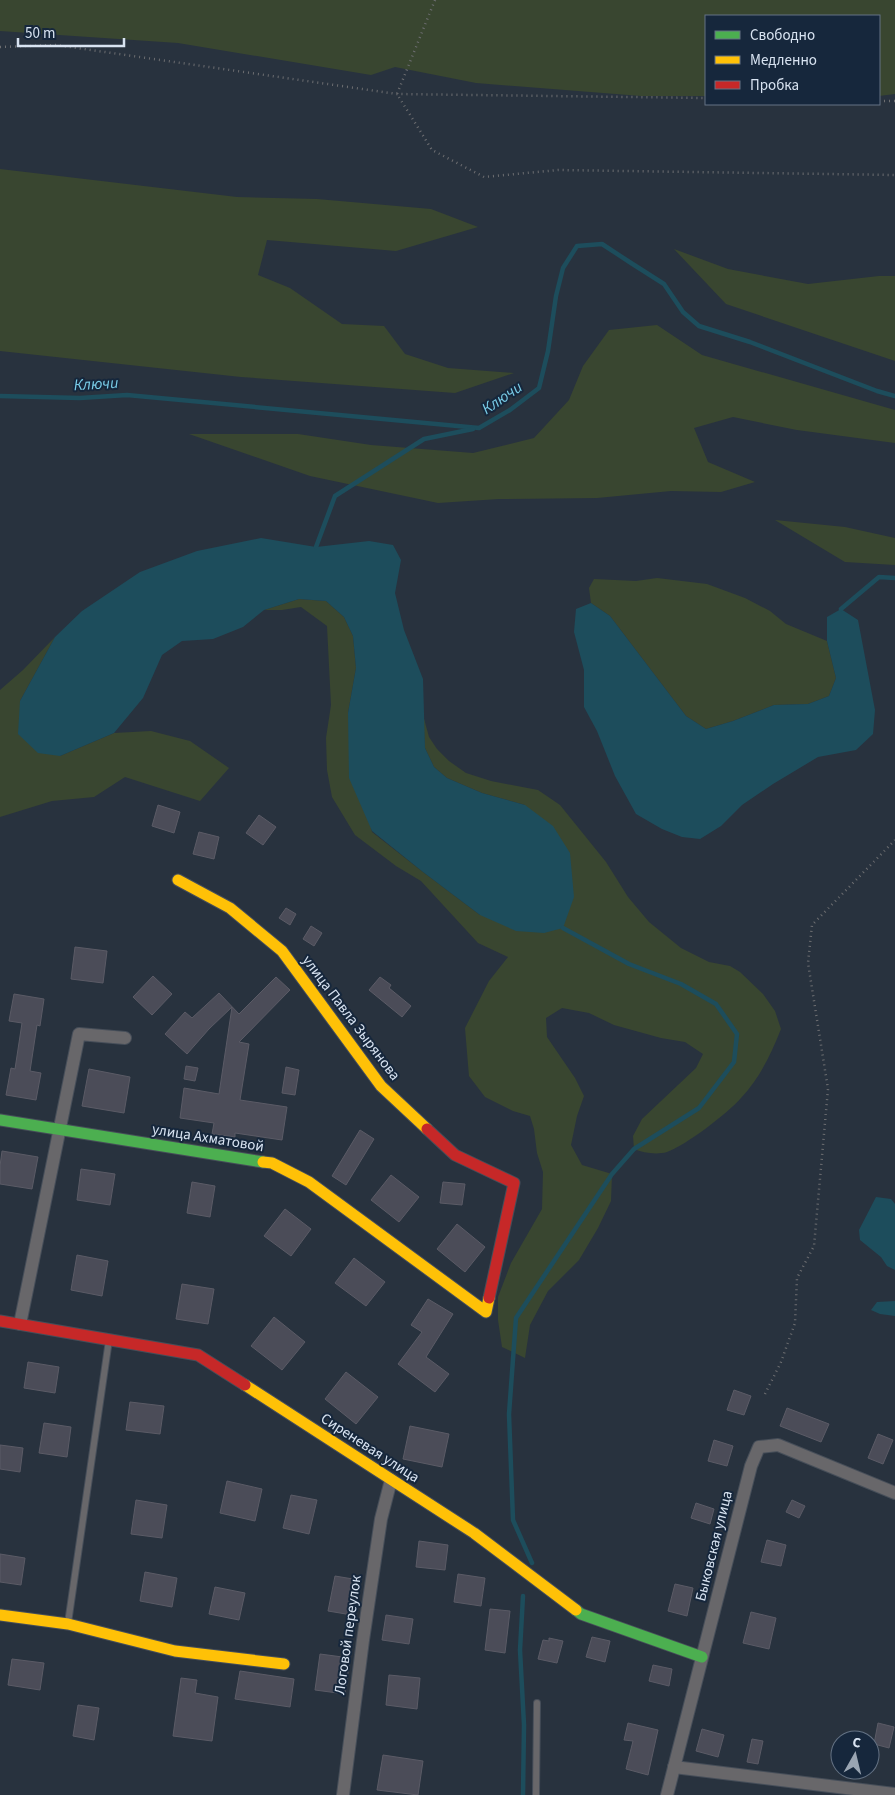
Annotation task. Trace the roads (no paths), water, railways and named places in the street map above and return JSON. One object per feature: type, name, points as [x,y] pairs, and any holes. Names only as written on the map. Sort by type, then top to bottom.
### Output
[{"type":"street","name":"улица Павла Зырянова","points":[[178,880],[230,908],[282,951],[381,1086],[455,1155],[514,1182],[486,1312]]},
{"type":"street","points":[[20,1324],[79,1034],[125,1038]]},
{"type":"street","name":"улица Ахматовой","points":[[0,1120],[272,1163],[309,1182],[486,1312]]},
{"type":"street","name":"Сиреневая улица","points":[[0,1321],[198,1355],[474,1534],[581,1614],[702,1657]]},
{"type":"street","name":"Быковская улица","points":[[667,1795],[751,1466],[759,1446],[778,1445],[895,1493]]},
{"type":"street","name":"Логовой переулок","points":[[343,1795],[381,1519],[391,1480]]},
{"type":"street","points":[[0,1615],[68,1624],[175,1651],[284,1664]]},
{"type":"street","points":[[674,1767],[895,1794]]},
{"type":"lane","points":[[68,1624],[109,1339]]},
{"type":"lane","points":[[536,1795],[537,1703]]},
{"type":"water","points":[[261,538],[316,547],[369,541],[393,545],[401,560],[395,593],[404,630],[423,679],[425,748],[434,767],[447,778],[482,793],[525,805],[553,826],[570,853],[574,897],[563,928],[544,933],[516,931],[480,915],[372,831],[349,778],[348,713],[356,668],[353,636],[344,617],[326,601],[299,599],[264,610],[243,627],[213,639],[182,641],[162,655],[143,698],[114,733],[60,756],[38,753],[18,734],[20,701],[55,637],[82,611],[140,572],[197,551]]},
{"type":"water","points":[[591,603],[610,616],[686,716],[706,729],[774,705],[808,704],[829,696],[836,678],[827,641],[827,617],[841,609],[858,620],[875,710],[873,734],[856,750],[818,757],[773,784],[742,805],[721,826],[700,839],[682,837],[662,829],[636,814],[615,776],[597,731],[584,707],[584,670],[574,632],[576,609]]},
{"type":"water","points":[[876,1197],[891,1199],[895,1204],[895,1270],[887,1266],[881,1257],[860,1240],[859,1230]]},
{"type":"water","points":[[895,1301],[895,1316],[880,1314],[871,1310],[877,1302]]},
{"type":"waterway","name":"Ключи","points":[[0,396],[80,398],[127,395],[479,428],[510,410],[539,388],[548,351],[556,296],[563,268],[577,246],[602,244],[664,284],[683,312],[699,326],[750,342],[877,391],[895,396]]},
{"type":"waterway","points":[[316,547],[335,496],[424,439],[473,429]]},
{"type":"waterway","points":[[841,609],[879,577],[895,578]]},
{"type":"waterway","points":[[532,1563],[513,1520],[509,1414],[516,1318],[612,1174],[634,1149],[699,1108],[734,1062],[737,1034],[716,1004],[681,984],[629,964],[563,928]]},
{"type":"waterway","points":[[523,1596],[520,1650],[524,1725],[523,1795]]}]
